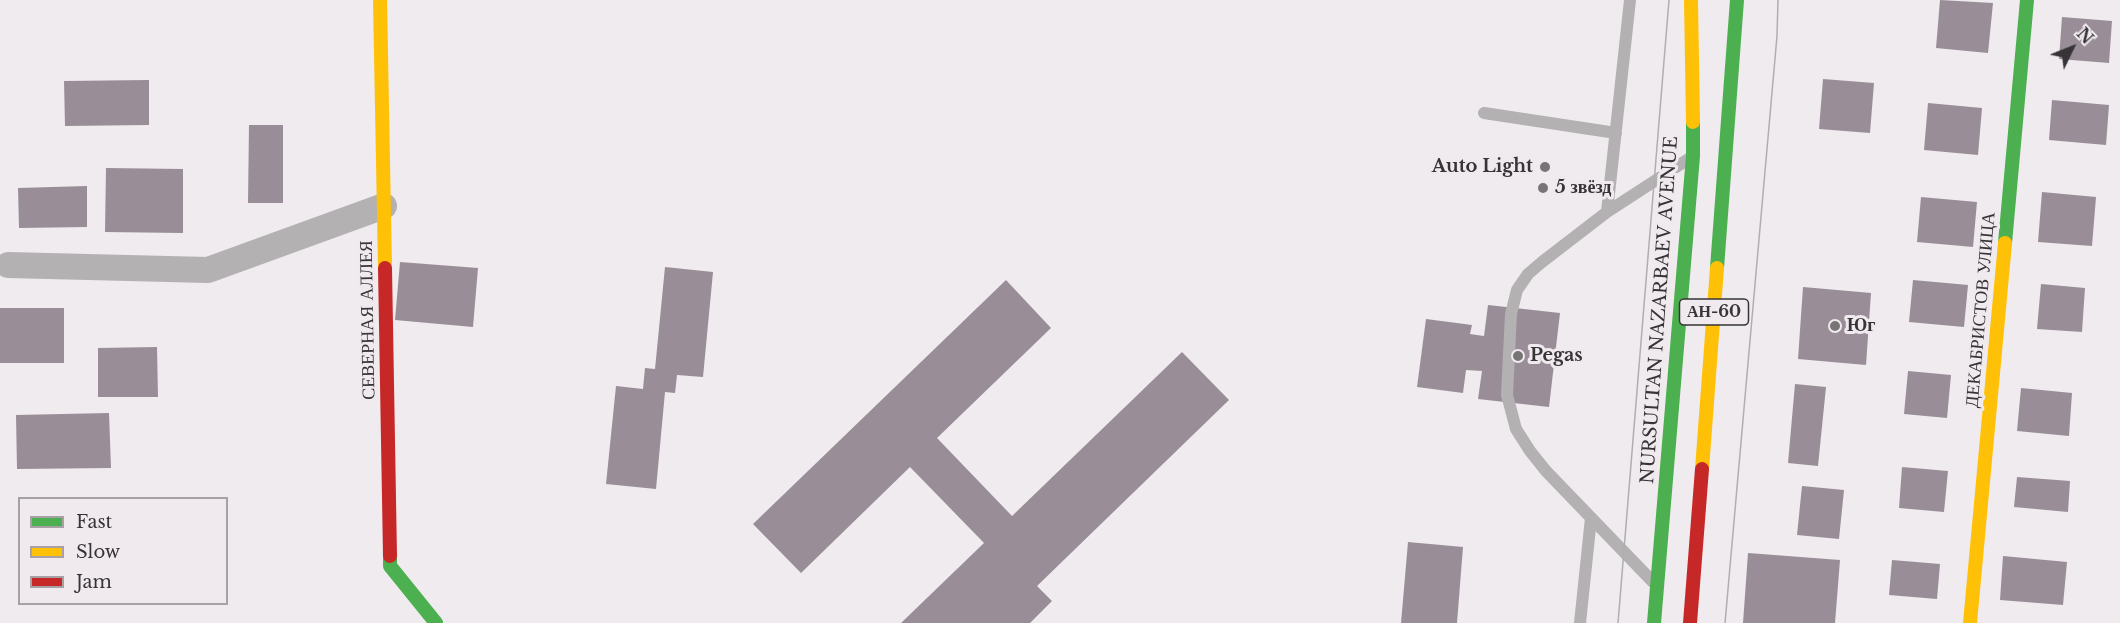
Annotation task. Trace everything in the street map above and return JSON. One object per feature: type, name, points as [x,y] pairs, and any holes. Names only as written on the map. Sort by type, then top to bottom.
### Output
[{"type":"street","name":"СЕВЕРНАЯ АЛЛЕЯ","points":[[380,0],[390,566],[436,623]]},
{"type":"street","name":"NURSULTAN NAZARBAEV AVENUE","points":[[1654,623],[1693,156],[1691,0]]},
{"type":"street","name":"АН-60","points":[[1690,623],[1737,0]]},
{"type":"street","name":"ДЕКАБРИСТОВ УЛИЦА","points":[[1970,623],[2027,0]]},
{"type":"street","points":[[8,265],[208,270],[384,206]]},
{"type":"lane","points":[[1607,212],[1630,0]]},
{"type":"lane","points":[[1484,113],[1616,133]]},
{"type":"lane","points":[[1656,585],[1546,471],[1516,429],[1507,395],[1511,314],[1517,290],[1528,274],[1607,212],[1693,156]]},
{"type":"lane","points":[[1580,623],[1591,518]]},
{"type":"building","points":[[1940,0],[1993,3],[1988,53],[1936,48]]},
{"type":"building","points":[[2062,17],[2112,21],[2109,63],[2059,59]]},
{"type":"building","points":[[1823,79],[1874,83],[1870,133],[1819,129]]},
{"type":"building","points":[[149,80],[149,125],[65,126],[64,81]]},
{"type":"building","points":[[2052,100],[2109,105],[2106,145],[2049,140]]},
{"type":"building","points":[[1928,103],[1982,108],[1978,155],[1924,150]]},
{"type":"building","points":[[249,125],[283,125],[283,203],[248,203]]},
{"type":"building","points":[[106,168],[183,169],[183,233],[105,232]]},
{"type":"building","points":[[87,186],[87,227],[19,228],[18,188]]},
{"type":"building","points":[[2042,192],[2096,197],[2092,246],[2038,242]]},
{"type":"building","points":[[1921,197],[1977,202],[1973,247],[1917,242]]},
{"type":"building","points":[[400,262],[478,268],[473,327],[395,320]]},
{"type":"building","points":[[665,267],[713,272],[703,377],[677,375],[675,393],[665,392],[656,489],[606,484],[616,386],[643,389],[645,368],[655,369]]},
{"type":"building","points":[[1006,280],[1051,328],[937,438],[1012,516],[1182,352],[1229,400],[1037,586],[1052,601],[1030,623],[901,623],[984,543],[910,467],[801,573],[753,524]]},
{"type":"building","points":[[1913,280],[1968,285],[1964,327],[1909,322]]},
{"type":"building","points":[[2041,284],[2085,288],[2082,332],[2037,329]]},
{"type":"building","points":[[1803,287],[1871,293],[1866,365],[1798,359]]},
{"type":"building","points":[[1488,305],[1560,313],[1549,407],[1478,399],[1482,371],[1466,370],[1463,393],[1417,387],[1426,319],[1472,325],[1470,334],[1484,336]]},
{"type":"building","points":[[0,308],[64,308],[64,363],[0,363]]},
{"type":"building","points":[[157,347],[158,397],[98,397],[98,348]]},
{"type":"building","points":[[1908,371],[1951,375],[1947,418],[1904,414]]},
{"type":"building","points":[[1795,384],[1826,387],[1818,466],[1788,463]]},
{"type":"building","points":[[2021,388],[2072,393],[2069,436],[2017,431]]},
{"type":"building","points":[[109,413],[111,468],[17,469],[16,415]]},
{"type":"building","points":[[1902,467],[1948,471],[1944,512],[1899,508]]},
{"type":"building","points":[[2017,477],[2070,481],[2068,512],[2014,507]]},
{"type":"building","points":[[1802,486],[1844,490],[1839,539],[1797,535]]},
{"type":"building","points":[[1408,542],[1463,547],[1457,623],[1401,623]]},
{"type":"building","points":[[1748,553],[1840,560],[1835,623],[1743,623]]},
{"type":"building","points":[[2003,556],[2067,562],[2063,605],[2000,600]]},
{"type":"building","points":[[1892,560],[1940,564],[1937,599],[1889,595]]},
{"type":"tram line","points":[[1618,623],[1669,0]]},
{"type":"tram line","points":[[1725,623],[1777,36],[1778,0]]},
{"type":"traffic: fast","points":[[1717,268],[1737,0]]},
{"type":"traffic: fast","points":[[2005,243],[2027,0]]},
{"type":"traffic: fast","points":[[1654,623],[1693,156],[1693,122]]},
{"type":"traffic: fast","points":[[390,556],[390,566],[436,623]]},
{"type":"traffic: slow","points":[[380,0],[385,268]]},
{"type":"traffic: slow","points":[[1691,0],[1693,122]]},
{"type":"traffic: slow","points":[[1970,623],[2005,243]]},
{"type":"traffic: slow","points":[[1702,469],[1717,268]]},
{"type":"traffic: jam","points":[[385,268],[390,556]]},
{"type":"traffic: jam","points":[[1690,623],[1702,469]]},
{"type":"place","name":"Auto Light","points":[[1545,167]]},
{"type":"place","name":"5 звёзд","points":[[1543,188]]},
{"type":"place","name":"Юг","points":[[1835,326]]},
{"type":"place","name":"Pegas","points":[[1518,356]]}]
